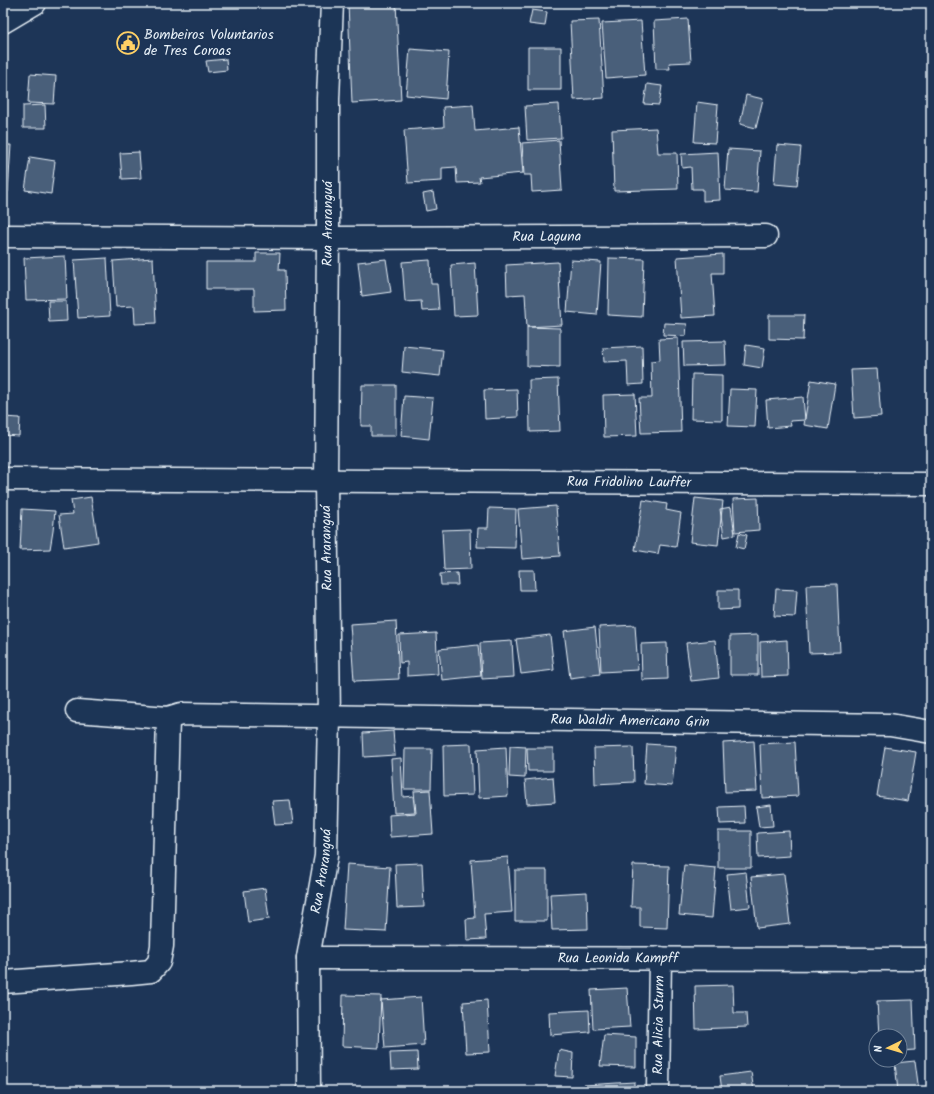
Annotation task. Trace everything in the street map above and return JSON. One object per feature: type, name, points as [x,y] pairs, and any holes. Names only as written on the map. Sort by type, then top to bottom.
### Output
[{"type":"street","points":[[3,22],[36,3]]},
{"type":"street","name":"Rua Araranguá","points":[[309,1091],[308,958],[326,856],[329,717],[326,481],[328,99],[332,3]]},
{"type":"street","name":"Rua Laguna","points":[[3,236],[328,238],[766,236]]},
{"type":"street","name":"Rua Fridolino Lauffer","points":[[3,479],[931,484]]},
{"type":"street","name":"Rua Waldir Americano Grin","points":[[77,711],[168,718],[181,714],[890,725],[931,732]]},
{"type":"street","points":[[3,982],[151,971],[159,962],[162,946],[168,718]]},
{"type":"street","name":"Rua Leonida Kampff","points":[[308,958],[930,959]]},
{"type":"street","name":"Rua Alicia Sturm","points":[[658,1091],[660,958]]},
{"type":"building","points":[[348,3],[396,3],[401,100],[352,103]]},
{"type":"building","points":[[532,10],[547,12],[545,26],[529,24]]},
{"type":"building","points":[[688,19],[691,62],[669,63],[670,69],[656,69],[654,21]]},
{"type":"building","points":[[599,20],[604,98],[574,100],[570,21]]},
{"type":"building","points":[[641,21],[645,75],[606,78],[602,23]]},
{"type":"building","points":[[528,47],[561,47],[561,90],[528,90]]},
{"type":"building","points":[[410,49],[449,52],[446,99],[406,95]]},
{"type":"building","points":[[226,59],[227,70],[208,72],[206,61]]},
{"type":"building","points":[[30,74],[56,76],[54,104],[28,103]]},
{"type":"building","points":[[647,84],[662,86],[659,105],[644,104]]},
{"type":"building","points":[[746,95],[763,99],[756,128],[740,124]]},
{"type":"building","points":[[697,102],[718,105],[715,143],[694,142]]},
{"type":"building","points":[[559,104],[561,138],[527,140],[525,106]]},
{"type":"building","points":[[45,105],[46,128],[23,128],[23,106]]},
{"type":"building","points":[[473,105],[475,131],[519,127],[523,173],[479,177],[480,182],[457,183],[456,167],[442,168],[442,181],[408,183],[404,130],[444,127],[443,107]]},
{"type":"building","points":[[656,128],[658,153],[677,153],[678,189],[614,191],[612,130]]},
{"type":"building","points":[[559,140],[562,190],[532,192],[531,175],[524,175],[522,143]]},
{"type":"building","points":[[3,145],[11,145],[8,192],[3,192]]},
{"type":"building","points":[[777,145],[801,147],[797,186],[774,184]]},
{"type":"building","points":[[728,149],[760,151],[757,192],[725,190]]},
{"type":"building","points":[[139,152],[141,178],[122,179],[120,153]]},
{"type":"building","points":[[718,152],[720,200],[703,201],[703,189],[692,189],[691,167],[682,168],[681,154]]},
{"type":"building","points":[[30,157],[55,161],[51,194],[25,190]]},
{"type":"building","points":[[433,192],[436,209],[426,211],[423,194]]},
{"type":"building","points":[[256,253],[280,253],[279,270],[285,270],[286,310],[254,311],[254,289],[206,289],[206,262],[256,262]]},
{"type":"building","points":[[723,254],[723,273],[712,273],[715,316],[681,318],[677,257]]},
{"type":"building","points":[[65,256],[67,299],[26,300],[24,258]]},
{"type":"building","points":[[107,258],[110,316],[78,318],[74,260]]},
{"type":"building","points":[[153,258],[156,323],[135,324],[134,306],[116,307],[113,261]]},
{"type":"building","points":[[609,258],[644,259],[642,317],[608,315]]},
{"type":"building","points":[[386,259],[391,292],[362,296],[358,262]]},
{"type":"building","points":[[430,260],[431,284],[437,284],[439,310],[422,311],[421,301],[405,302],[402,262]]},
{"type":"building","points":[[571,260],[601,262],[597,315],[567,312]]},
{"type":"building","points":[[558,262],[562,325],[527,327],[525,294],[507,295],[506,265]]},
{"type":"building","points":[[475,263],[478,315],[454,316],[451,265]]},
{"type":"building","points":[[48,301],[66,301],[67,321],[49,322]]},
{"type":"building","points":[[769,315],[804,315],[803,340],[769,339]]},
{"type":"building","points":[[664,323],[687,324],[686,336],[663,335]]},
{"type":"building","points":[[527,327],[560,328],[560,367],[527,366]]},
{"type":"building","points":[[678,338],[681,432],[641,433],[639,398],[652,398],[651,361],[660,360],[659,339]]},
{"type":"building","points":[[725,341],[726,365],[684,366],[683,342]]},
{"type":"building","points":[[746,345],[765,348],[762,368],[744,365]]},
{"type":"building","points":[[404,346],[443,350],[440,376],[402,372]]},
{"type":"building","points":[[642,346],[643,384],[628,385],[627,361],[604,362],[603,348]]},
{"type":"building","points":[[877,369],[881,416],[854,418],[851,370]]},
{"type":"building","points":[[692,374],[722,375],[722,420],[691,419]]},
{"type":"building","points":[[558,379],[560,431],[530,432],[529,380]]},
{"type":"building","points":[[811,380],[835,384],[828,429],[804,425]]},
{"type":"building","points":[[362,385],[396,385],[396,436],[371,436],[371,426],[361,426]]},
{"type":"building","points":[[517,389],[518,417],[485,419],[484,390]]},
{"type":"building","points":[[730,389],[757,390],[755,427],[728,426]]},
{"type":"building","points":[[635,394],[637,436],[604,437],[603,395]]},
{"type":"building","points":[[404,396],[433,398],[429,439],[401,436]]},
{"type":"building","points":[[803,397],[805,420],[790,421],[791,426],[768,428],[766,400]]},
{"type":"building","points":[[3,417],[20,418],[19,436],[3,435]]},
{"type":"building","points":[[91,497],[98,542],[64,547],[59,515],[73,514],[71,500]]},
{"type":"building","points":[[695,498],[723,501],[718,545],[690,542]]},
{"type":"building","points":[[758,498],[759,530],[735,532],[733,499]]},
{"type":"building","points":[[643,500],[667,504],[666,510],[681,513],[676,547],[660,545],[658,554],[635,550]]},
{"type":"building","points":[[556,506],[560,556],[522,559],[518,509]]},
{"type":"building","points":[[731,507],[735,535],[724,537],[720,509]]},
{"type":"building","points":[[489,508],[516,509],[515,548],[477,547],[478,528],[488,528]]},
{"type":"building","points":[[22,509],[55,511],[50,549],[20,550]]},
{"type":"building","points":[[3,511],[6,549],[3,549]]},
{"type":"building","points":[[470,529],[471,569],[444,570],[442,530]]},
{"type":"building","points":[[739,533],[747,535],[744,549],[736,547]]},
{"type":"building","points":[[519,570],[534,570],[535,590],[520,590]]},
{"type":"building","points":[[457,573],[458,585],[441,585],[440,574]]},
{"type":"building","points":[[837,584],[840,652],[809,653],[806,585]]},
{"type":"building","points":[[776,589],[797,590],[795,617],[774,616]]},
{"type":"building","points":[[718,590],[738,590],[738,609],[718,610]]},
{"type":"building","points":[[396,621],[399,679],[354,681],[350,624]]},
{"type":"building","points":[[635,625],[638,670],[601,672],[599,627]]},
{"type":"building","points":[[595,627],[600,674],[570,678],[564,631]]},
{"type":"building","points":[[436,633],[438,674],[407,676],[407,662],[400,663],[399,635]]},
{"type":"building","points":[[550,635],[554,670],[521,674],[516,639]]},
{"type":"building","points":[[758,635],[758,675],[730,675],[730,636]]},
{"type":"building","points":[[715,640],[719,678],[691,681],[686,643]]},
{"type":"building","points":[[787,640],[788,676],[761,677],[760,642]]},
{"type":"building","points":[[512,641],[514,677],[482,679],[480,643]]},
{"type":"building","points":[[667,643],[668,679],[642,680],[641,644]]},
{"type":"building","points":[[478,645],[481,676],[442,680],[439,649]]},
{"type":"building","points":[[393,731],[395,755],[364,757],[363,733]]},
{"type":"building","points":[[754,741],[757,791],[725,792],[723,743]]},
{"type":"building","points":[[795,742],[798,796],[762,798],[760,744]]},
{"type":"building","points":[[471,744],[473,795],[444,796],[443,745]]},
{"type":"building","points":[[647,744],[676,746],[672,786],[644,784]]},
{"type":"building","points":[[510,746],[526,747],[525,778],[509,777]]},
{"type":"building","points":[[506,747],[508,796],[479,798],[477,749]]},
{"type":"building","points":[[633,747],[634,782],[595,784],[594,748]]},
{"type":"building","points":[[885,747],[916,752],[908,801],[877,796]]},
{"type":"building","points":[[527,748],[553,748],[553,771],[528,771]]},
{"type":"building","points":[[405,749],[432,749],[431,789],[404,789]]},
{"type":"building","points":[[401,758],[403,797],[413,796],[415,812],[394,813],[391,759]]},
{"type":"building","points":[[553,777],[555,802],[527,804],[525,780]]},
{"type":"building","points":[[430,790],[433,834],[390,837],[389,815],[416,813],[414,791]]},
{"type":"building","points":[[290,800],[293,824],[275,825],[272,801]]},
{"type":"building","points":[[771,805],[773,826],[759,827],[756,807]]},
{"type":"building","points":[[744,806],[745,823],[720,824],[719,807]]},
{"type":"building","points":[[718,831],[751,831],[751,868],[718,868]]},
{"type":"building","points":[[789,831],[790,856],[758,858],[757,833]]},
{"type":"building","points":[[508,857],[512,912],[484,914],[486,939],[467,940],[466,919],[475,918],[471,860]]},
{"type":"building","points":[[422,863],[424,907],[397,908],[395,864]]},
{"type":"building","points":[[347,864],[390,867],[386,932],[343,930]]},
{"type":"building","points":[[633,865],[669,866],[667,928],[640,927],[640,907],[631,907]]},
{"type":"building","points":[[684,865],[716,868],[712,918],[679,915]]},
{"type":"building","points":[[515,870],[547,870],[547,921],[515,921]]},
{"type":"building","points":[[746,872],[750,907],[731,909],[727,874]]},
{"type":"building","points":[[784,874],[790,924],[757,928],[751,877]]},
{"type":"building","points":[[265,888],[269,919],[248,922],[244,891]]},
{"type":"building","points":[[587,892],[588,929],[552,930],[550,894]]},
{"type":"building","points":[[733,985],[734,1013],[746,1013],[747,1027],[696,1029],[695,986]]},
{"type":"building","points":[[627,988],[630,1027],[593,1029],[591,990]]},
{"type":"building","points":[[343,995],[381,996],[379,1048],[342,1046]]},
{"type":"building","points":[[421,997],[424,1045],[385,1048],[381,1000]]},
{"type":"building","points":[[487,1000],[490,1052],[466,1053],[463,1002]]},
{"type":"building","points":[[913,1000],[915,1050],[908,1050],[908,1028],[879,1028],[877,1001]]},
{"type":"building","points":[[589,1010],[590,1032],[550,1035],[549,1012]]},
{"type":"building","points":[[604,1035],[636,1037],[636,1067],[600,1066]]},
{"type":"building","points":[[559,1050],[573,1053],[572,1077],[555,1076]]},
{"type":"building","points":[[417,1052],[418,1069],[391,1070],[390,1053]]},
{"type":"building","points":[[915,1061],[919,1091],[898,1091],[896,1068],[908,1068],[908,1062]]},
{"type":"building","points":[[751,1072],[754,1091],[722,1091],[720,1076]]},
{"type":"building","points":[[634,1082],[634,1091],[584,1091],[584,1085]]},
{"type":"place","name":"Bombeiros Voluntarios de Tres Coroas","points":[[128,43]]}]
